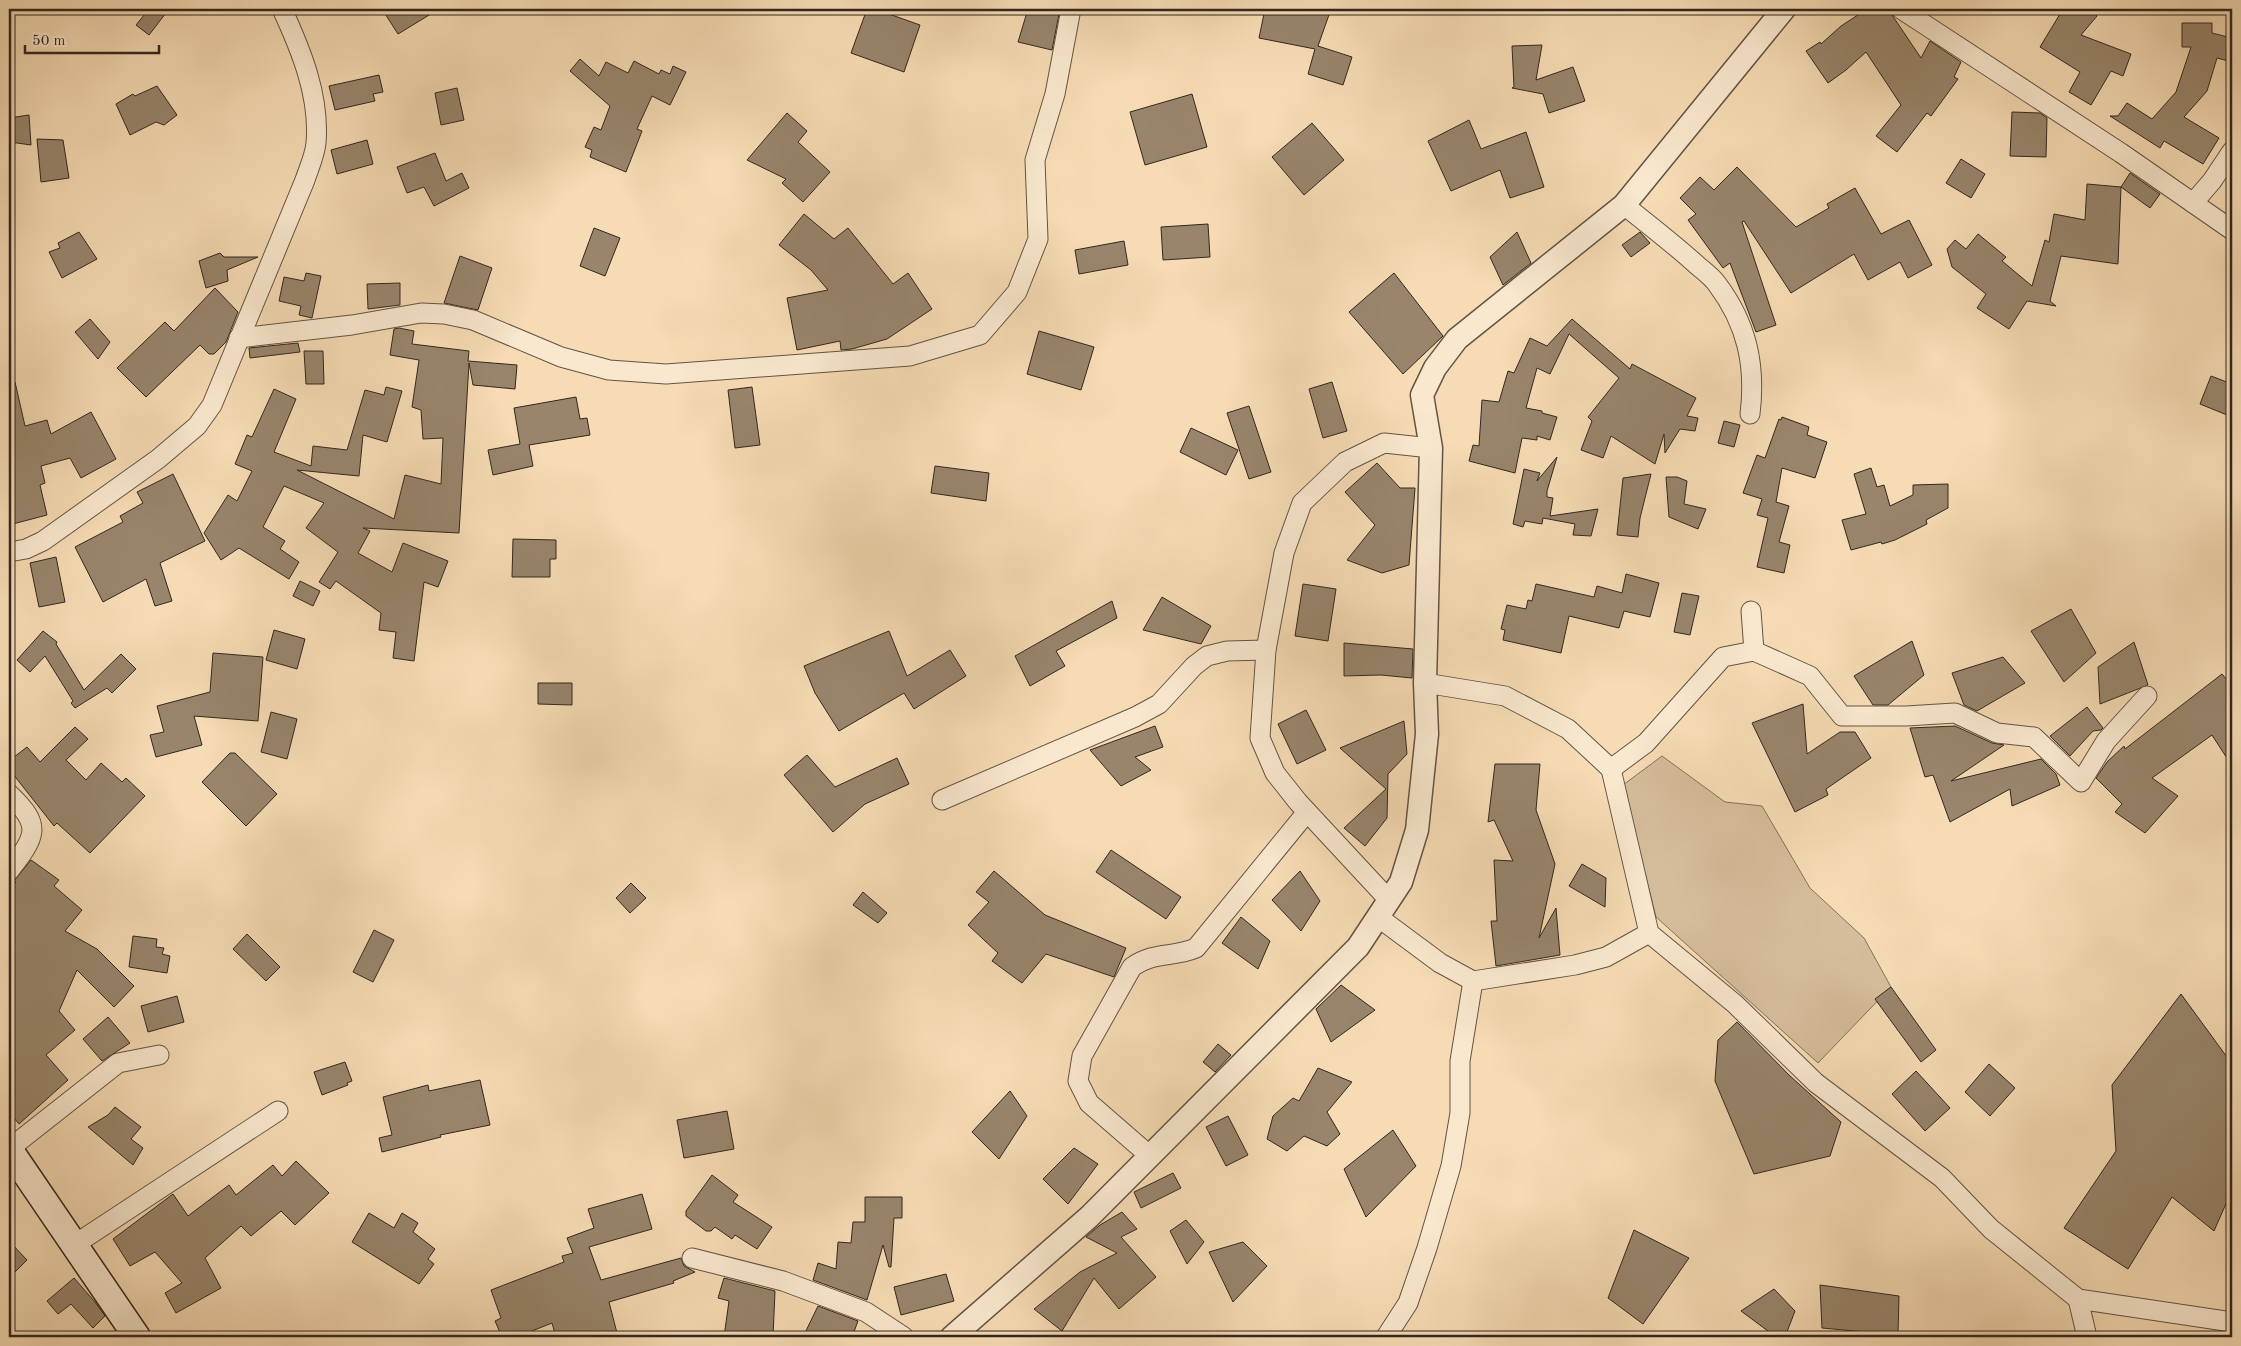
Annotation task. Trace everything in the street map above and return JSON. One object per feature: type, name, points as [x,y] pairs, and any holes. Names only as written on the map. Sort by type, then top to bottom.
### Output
[{"type":"main road","points":[[9,1149],[136,1337]]},
{"type":"street","points":[[9,552],[43,541],[158,459],[196,426],[212,405],[305,180],[316,143],[313,98],[297,42],[282,9]]},
{"type":"street","points":[[239,338],[352,325],[421,313],[444,314],[474,320],[561,357],[609,370],[666,374],[910,356],[980,335],[1017,292],[1038,239],[1035,160],[1055,94],[1071,9]]},
{"type":"street","points":[[952,1337],[1090,1217],[1358,947],[1401,882],[1418,830],[1427,734],[1426,683],[1431,448],[1422,394],[1436,368],[1457,339],[1624,205],[1784,9]]},
{"type":"street","points":[[1901,9],[2121,153],[2232,230]]},
{"type":"street","points":[[2193,203],[2212,181],[2232,151]]},
{"type":"street","points":[[1624,205],[1686,254],[1717,283],[1743,327],[1752,369],[1753,387],[1750,414]]},
{"type":"street","points":[[1431,448],[1384,443],[1345,462],[1302,503],[1284,553],[1266,650],[1260,738],[1275,774],[1384,908],[1440,963],[1473,982],[1575,965],[1606,957],[1649,934]]},
{"type":"street","points":[[1751,611],[1754,651]]},
{"type":"street","points":[[942,800],[1159,704],[1194,666],[1207,656],[1227,651],[1266,650]]},
{"type":"street","points":[[1611,769],[1646,743],[1723,657],[1754,651],[1810,676],[1842,716],[1906,716],[1955,713],[1997,733],[2034,736],[2081,782],[2106,741],[2147,696]]},
{"type":"street","points":[[1426,683],[1505,696],[1568,729],[1611,769],[1649,934],[1736,1004],[1816,1083],[1942,1178],[1991,1229],[2078,1299],[2232,1322]]},
{"type":"street","points":[[9,794],[26,810],[31,822],[32,834],[25,851],[9,870]]},
{"type":"street","points":[[1150,1156],[1089,1103],[1078,1081],[1082,1056],[1132,967],[1144,958],[1186,952],[1196,948],[1307,812]]},
{"type":"street","points":[[1386,1337],[1408,1303],[1427,1248],[1451,1166],[1460,1113],[1460,1061],[1473,982]]},
{"type":"street","points":[[9,1149],[118,1063],[158,1055]]},
{"type":"street","points":[[74,1245],[278,1111]]},
{"type":"street","points":[[692,1258],[783,1281],[848,1305],[866,1312],[904,1337]]},
{"type":"street","points":[[2078,1299],[2087,1337]]},
{"type":"shaded area","points":[[1662,756],[1725,802],[1762,806],[1810,888],[1864,938],[1891,987],[1818,1063],[1656,917],[1623,785]]},
{"type":"building","points":[[149,9],[169,9],[149,35],[136,25]]},
{"type":"building","points":[[382,9],[439,9],[398,34]]},
{"type":"building","points":[[867,9],[875,9],[920,25],[904,72],[851,53]]},
{"type":"building","points":[[1028,9],[1060,9],[1052,50],[1018,42]]},
{"type":"building","points":[[1265,9],[1331,9],[1318,46],[1352,57],[1343,85],[1308,74],[1315,49],[1259,38]]},
{"type":"building","points":[[1867,9],[1888,9],[1921,58],[1930,41],[1961,62],[1954,77],[1958,79],[1931,116],[1927,113],[1897,152],[1876,136],[1901,105],[1866,52],[1828,83],[1806,51],[1820,42],[1821,44],[1841,26]]},
{"type":"building","points":[[2063,9],[2089,9],[2097,16],[2081,35],[2131,54],[2123,76],[2111,71],[2091,105],[2069,92],[2080,72],[2040,47]]},
{"type":"building","points":[[2182,23],[2212,23],[2212,33],[2232,38],[2232,62],[2217,58],[2207,91],[2184,117],[2219,138],[2203,164],[2164,141],[2160,148],[2110,116],[2118,116],[2127,103],[2152,119],[2176,92],[2191,47],[2182,47]]},
{"type":"building","points":[[1542,45],[1536,80],[1573,67],[1585,101],[1549,113],[1543,94],[1512,88],[1514,87],[1512,46]]},
{"type":"building","points":[[580,59],[599,76],[606,62],[628,73],[634,61],[659,74],[661,70],[670,74],[673,66],[686,72],[670,105],[652,96],[637,129],[642,131],[626,172],[590,157],[592,150],[585,147],[594,127],[601,130],[610,106],[570,71]]},
{"type":"building","points":[[379,75],[383,92],[373,94],[375,101],[335,110],[329,86]]},
{"type":"building","points":[[157,86],[177,115],[164,125],[156,122],[130,135],[116,104],[133,94],[135,96]]},
{"type":"building","points":[[457,88],[464,120],[441,125],[435,93]]},
{"type":"building","points":[[1192,94],[1207,147],[1145,165],[1130,112]]},
{"type":"building","points":[[2012,112],[2040,113],[2047,118],[2046,157],[2010,156]]},
{"type":"building","points":[[787,113],[807,131],[798,142],[830,172],[803,202],[782,183],[786,179],[747,160]]},
{"type":"building","points":[[29,115],[31,145],[10,142],[9,118]]},
{"type":"building","points":[[1469,120],[1481,149],[1526,132],[1544,187],[1510,198],[1500,170],[1451,191],[1428,141]]},
{"type":"building","points":[[1312,123],[1344,160],[1304,195],[1272,157]]},
{"type":"building","points":[[37,139],[63,140],[69,178],[41,182]]},
{"type":"building","points":[[367,140],[373,164],[337,174],[331,150]]},
{"type":"building","points":[[435,153],[446,181],[462,173],[469,188],[434,206],[424,187],[407,193],[397,167]]},
{"type":"building","points":[[1961,159],[1985,174],[1971,198],[1946,183]]},
{"type":"building","points":[[1737,167],[1796,227],[1829,208],[1827,204],[1855,188],[1881,234],[1909,220],[1932,265],[1908,278],[1900,262],[1868,280],[1854,254],[1791,293],[1744,221],[1742,222],[1776,325],[1756,332],[1730,263],[1723,268],[1688,220],[1696,214],[1680,198],[1700,177],[1714,190]]},
{"type":"building","points":[[2130,173],[2160,194],[2150,208],[2121,187]]},
{"type":"building","points":[[2087,184],[2121,187],[2118,264],[2061,256],[2050,301],[2056,306],[2027,301],[2009,329],[1977,308],[1986,294],[1952,267],[1947,249],[1955,240],[1966,249],[1978,234],[2006,257],[2002,261],[2032,286],[2045,240],[2049,242],[2054,214],[2085,220]]},
{"type":"building","points":[[804,214],[834,239],[848,228],[893,284],[908,273],[932,309],[887,339],[852,349],[841,350],[840,341],[797,350],[787,298],[828,290],[811,270],[779,245]]},
{"type":"building","points":[[1208,224],[1210,257],[1163,260],[1161,227]]},
{"type":"building","points":[[594,228],[620,238],[605,276],[580,266]]},
{"type":"building","points":[[79,232],[97,259],[62,278],[49,252],[60,248],[58,243]]},
{"type":"building","points":[[1517,232],[1531,263],[1503,285],[1490,257]]},
{"type":"building","points":[[1640,232],[1650,243],[1631,257],[1622,245]]},
{"type":"building","points":[[1124,241],[1128,265],[1079,274],[1075,250]]},
{"type":"building","points":[[220,253],[224,257],[258,257],[227,270],[228,281],[206,288],[199,261]]},
{"type":"building","points":[[460,256],[492,268],[478,310],[444,303]]},
{"type":"building","points":[[306,273],[321,276],[312,318],[299,315],[301,306],[279,301],[284,277],[304,281]]},
{"type":"building","points":[[1394,273],[1443,336],[1403,374],[1349,312]]},
{"type":"building","points":[[400,283],[400,305],[368,309],[367,284]]},
{"type":"building","points":[[215,288],[238,312],[226,342],[214,354],[209,354],[200,345],[146,397],[117,368],[165,322],[174,331]]},
{"type":"building","points":[[90,319],[110,342],[98,359],[75,332]]},
{"type":"building","points":[[1572,319],[1630,369],[1632,364],[1696,398],[1687,416],[1698,418],[1695,431],[1680,429],[1665,453],[1664,434],[1655,464],[1611,436],[1603,458],[1581,450],[1592,421],[1588,417],[1619,378],[1569,334],[1550,374],[1537,368],[1526,408],[1542,411],[1542,413],[1557,417],[1550,440],[1537,436],[1537,440],[1522,438],[1515,473],[1469,461],[1473,445],[1479,446],[1482,400],[1499,402],[1508,371],[1514,373],[1530,338],[1547,346]]},
{"type":"building","points":[[394,329],[414,331],[412,344],[469,351],[468,361],[517,365],[515,389],[473,385],[469,363],[459,533],[363,528],[370,531],[358,553],[392,572],[403,543],[448,561],[438,587],[424,582],[414,661],[393,658],[396,632],[379,630],[381,613],[336,581],[330,589],[319,582],[338,552],[306,528],[324,503],[284,486],[263,527],[285,541],[280,549],[299,562],[289,579],[239,548],[221,560],[204,533],[228,495],[237,501],[252,471],[235,464],[247,435],[252,437],[274,389],[296,399],[274,452],[311,466],[313,446],[347,450],[365,390],[384,395],[386,387],[402,391],[387,442],[363,435],[359,476],[297,470],[394,519],[405,475],[441,484],[443,438],[423,439],[421,410],[412,407],[419,360],[390,355]]},
{"type":"building","points":[[1039,331],[1094,347],[1081,390],[1027,374]]},
{"type":"building","points":[[298,343],[300,352],[250,358],[249,348]]},
{"type":"building","points":[[304,351],[323,351],[324,384],[306,384]]},
{"type":"building","points":[[2211,376],[2232,384],[2232,417],[2200,404]]},
{"type":"building","points":[[15,382],[25,426],[47,420],[51,434],[91,412],[116,459],[81,478],[70,458],[41,466],[45,483],[40,485],[47,515],[9,525],[9,383]]},
{"type":"building","points":[[1332,382],[1347,431],[1323,438],[1309,389]]},
{"type":"building","points":[[752,387],[760,445],[735,448],[728,390]]},
{"type":"building","points":[[576,397],[580,419],[587,418],[590,435],[529,445],[533,466],[493,475],[488,450],[520,444],[514,408]]},
{"type":"building","points":[[1249,406],[1271,472],[1249,479],[1227,413]]},
{"type":"building","points":[[1782,417],[1809,427],[1807,435],[1827,442],[1815,478],[1782,468],[1776,502],[1789,506],[1779,542],[1790,545],[1784,573],[1757,567],[1768,518],[1757,515],[1762,499],[1743,493],[1757,455],[1765,458],[1779,419],[1781,420]]},
{"type":"building","points":[[1724,421],[1740,425],[1734,447],[1718,443]]},
{"type":"building","points":[[1191,428],[1238,450],[1226,475],[1180,452]]},
{"type":"building","points":[[1557,457],[1547,491],[1547,497],[1553,498],[1550,516],[1598,509],[1591,536],[1573,535],[1575,524],[1543,518],[1542,524],[1525,521],[1523,527],[1513,524],[1524,469],[1540,473],[1537,481]]},
{"type":"building","points":[[1377,463],[1400,488],[1415,488],[1409,565],[1382,573],[1347,560],[1375,525],[1345,492]]},
{"type":"building","points":[[935,466],[989,473],[986,501],[931,493]]},
{"type":"building","points":[[1871,468],[1877,487],[1884,485],[1890,506],[1913,495],[1913,485],[1948,484],[1948,508],[1926,520],[1927,524],[1895,540],[1851,550],[1842,520],[1866,514],[1854,474]]},
{"type":"building","points":[[173,474],[205,541],[160,563],[172,601],[155,606],[146,579],[103,602],[75,547],[123,522],[120,516],[143,503],[137,492]]},
{"type":"building","points":[[1651,474],[1640,518],[1638,537],[1617,535],[1623,478]]},
{"type":"building","points":[[1666,477],[1677,477],[1687,481],[1684,504],[1706,509],[1698,529],[1669,517]]},
{"type":"building","points":[[513,539],[556,540],[556,559],[550,559],[550,577],[512,577]]},
{"type":"building","points":[[56,557],[65,602],[39,607],[30,563]]},
{"type":"building","points":[[1626,574],[1659,583],[1650,617],[1624,611],[1619,628],[1569,616],[1561,653],[1503,640],[1505,630],[1501,629],[1507,605],[1526,609],[1528,600],[1532,601],[1536,584],[1594,597],[1597,586],[1622,593]]},
{"type":"building","points":[[300,581],[320,591],[313,606],[293,596]]},
{"type":"building","points":[[1303,584],[1336,589],[1328,641],[1295,636]]},
{"type":"building","points":[[1682,593],[1699,596],[1690,635],[1674,632]]},
{"type":"building","points":[[1162,597],[1211,626],[1201,644],[1143,630]]},
{"type":"building","points":[[1112,601],[1117,618],[1056,651],[1065,666],[1030,686],[1015,656]]},
{"type":"building","points":[[2071,609],[2096,653],[2064,682],[2031,631]]},
{"type":"building","points":[[274,630],[305,639],[297,669],[266,660]]},
{"type":"building","points":[[43,631],[57,642],[56,644],[84,690],[121,654],[136,669],[112,693],[107,688],[75,708],[71,703],[73,701],[45,656],[30,672],[17,660]]},
{"type":"building","points":[[889,631],[907,676],[950,650],[966,676],[914,709],[904,693],[839,731],[815,693],[804,666]]},
{"type":"building","points":[[1912,641],[1924,675],[1888,705],[1873,705],[1854,676]]},
{"type":"building","points":[[2134,642],[2148,685],[2100,704],[2098,667]]},
{"type":"building","points":[[1344,643],[1413,649],[1412,678],[1381,675],[1344,676]]},
{"type":"building","points":[[213,653],[263,657],[258,721],[194,716],[202,745],[156,757],[150,735],[164,732],[157,706],[210,692]]},
{"type":"building","points":[[2003,657],[2025,683],[1977,711],[1964,705],[1952,673]]},
{"type":"building","points":[[2222,674],[2232,686],[2232,766],[2212,735],[2152,778],[2178,796],[2145,833],[2115,812],[2122,804],[2096,778],[2107,762],[2124,746],[2125,749]]},
{"type":"building","points":[[538,683],[572,683],[572,705],[538,704]]},
{"type":"building","points":[[1803,704],[1807,754],[1840,732],[1855,732],[1871,758],[1826,789],[1828,795],[1795,812],[1752,723]]},
{"type":"building","points":[[2087,707],[2103,728],[2093,731],[2070,756],[2050,736]]},
{"type":"building","points":[[1306,710],[1326,750],[1297,764],[1278,724]]},
{"type":"building","points":[[271,712],[297,719],[287,759],[261,752]]},
{"type":"building","points":[[1404,721],[1407,754],[1388,774],[1387,818],[1365,846],[1344,828],[1386,789],[1340,748]]},
{"type":"building","points":[[1155,726],[1163,747],[1135,757],[1151,770],[1121,786],[1090,750]]},
{"type":"building","points":[[1955,726],[1992,743],[2004,745],[1951,781],[2041,759],[2056,774],[2060,785],[2012,806],[2010,789],[1950,822],[1933,775],[1925,777],[1910,728]]},
{"type":"building","points":[[75,727],[88,739],[66,760],[86,780],[101,763],[122,782],[126,778],[145,796],[90,853],[57,823],[54,826],[9,769],[9,761],[27,747],[40,762]]},
{"type":"building","points":[[230,753],[235,753],[277,794],[246,826],[202,782]]},
{"type":"building","points":[[807,755],[835,787],[897,758],[909,784],[865,804],[833,832],[784,775]]},
{"type":"building","points":[[1495,764],[1540,764],[1536,810],[1555,864],[1539,938],[1556,908],[1560,955],[1496,966],[1491,921],[1497,921],[1494,860],[1513,861],[1494,820],[1488,822]]},
{"type":"building","points":[[1111,850],[1181,897],[1166,919],[1096,872]]},
{"type":"building","points":[[31,860],[59,880],[54,886],[82,910],[65,931],[97,949],[134,986],[114,1007],[77,970],[59,1011],[75,1030],[46,1055],[68,1080],[19,1124],[9,1112],[9,892],[16,882],[14,881]]},
{"type":"building","points":[[1582,864],[1606,878],[1605,907],[1569,886]]},
{"type":"building","points":[[994,871],[1045,915],[1126,948],[1114,977],[1046,954],[1022,983],[992,961],[998,953],[968,925],[989,902],[976,892]]},
{"type":"building","points":[[1300,871],[1320,901],[1301,931],[1272,900]]},
{"type":"building","points":[[631,883],[646,898],[630,913],[616,898]]},
{"type":"building","points":[[863,892],[887,913],[878,923],[853,905]]},
{"type":"building","points":[[1241,917],[1270,941],[1258,969],[1222,943]]},
{"type":"building","points":[[374,930],[394,940],[373,982],[353,972]]},
{"type":"building","points":[[247,934],[280,967],[266,981],[233,949]]},
{"type":"building","points":[[133,936],[157,939],[156,947],[164,948],[162,954],[170,956],[167,973],[129,967]]},
{"type":"building","points":[[1341,985],[1375,1010],[1331,1042],[1316,1009]]},
{"type":"building","points":[[1891,987],[1936,1050],[1921,1062],[1875,999]]},
{"type":"building","points":[[2181,994],[2232,1064],[2232,1190],[2214,1231],[2172,1197],[2128,1269],[2064,1228],[2116,1151],[2112,1085]]},
{"type":"building","points":[[177,996],[184,1022],[148,1032],[141,1006]]},
{"type":"building","points":[[108,1017],[130,1043],[102,1061],[83,1039]]},
{"type":"building","points":[[1737,1022],[1789,1075],[1841,1122],[1830,1156],[1754,1174],[1715,1081],[1718,1040]]},
{"type":"building","points":[[1218,1044],[1231,1055],[1215,1072],[1203,1062]]},
{"type":"building","points":[[345,1062],[352,1081],[347,1083],[348,1085],[322,1095],[314,1072]]},
{"type":"building","points":[[1989,1064],[2015,1088],[1990,1116],[1965,1092]]},
{"type":"building","points":[[1318,1068],[1352,1082],[1327,1112],[1340,1134],[1327,1146],[1304,1136],[1287,1151],[1267,1139],[1273,1116],[1293,1098],[1299,1101]]},
{"type":"building","points":[[1916,1071],[1950,1108],[1925,1131],[1892,1094]]},
{"type":"building","points":[[480,1080],[490,1125],[440,1135],[441,1137],[382,1152],[379,1138],[392,1135],[383,1097],[428,1085],[429,1091]]},
{"type":"building","points":[[1010,1091],[1027,1116],[999,1159],[972,1132]]},
{"type":"building","points":[[115,1107],[141,1127],[131,1139],[143,1148],[133,1165],[88,1127],[108,1115]]},
{"type":"building","points":[[727,1111],[734,1149],[684,1158],[677,1120]]},
{"type":"building","points":[[1228,1116],[1248,1155],[1226,1166],[1206,1127]]},
{"type":"building","points":[[1393,1130],[1416,1166],[1366,1217],[1344,1169]]},
{"type":"building","points":[[1074,1148],[1098,1164],[1068,1204],[1043,1179]]},
{"type":"building","points":[[296,1161],[329,1193],[295,1225],[281,1211],[251,1236],[241,1226],[205,1258],[221,1288],[176,1313],[165,1293],[182,1283],[155,1252],[130,1266],[113,1239],[173,1194],[188,1216],[229,1185],[236,1195],[273,1165],[282,1176]]},
{"type":"building","points":[[1173,1173],[1181,1188],[1141,1208],[1134,1192]]},
{"type":"building","points":[[712,1175],[738,1195],[733,1202],[772,1227],[757,1249],[735,1235],[732,1239],[715,1227],[711,1231],[706,1231],[686,1216],[686,1211]]},
{"type":"building","points":[[642,1194],[652,1229],[589,1247],[601,1280],[681,1258],[684,1266],[695,1272],[673,1281],[674,1283],[609,1302],[617,1333],[602,1337],[556,1337],[552,1323],[517,1337],[502,1337],[495,1321],[501,1318],[491,1290],[564,1262],[562,1256],[573,1253],[567,1238],[594,1228],[588,1209]]},
{"type":"building","points":[[865,1197],[902,1197],[902,1218],[894,1218],[891,1267],[889,1267],[883,1245],[867,1300],[813,1280],[818,1263],[836,1269],[838,1242],[851,1243],[853,1222],[865,1222]]},
{"type":"building","points":[[1122,1212],[1137,1229],[1121,1237],[1156,1277],[1119,1309],[1094,1278],[1062,1331],[1034,1309],[1080,1272],[1117,1253],[1086,1237],[1100,1225]]},
{"type":"building","points":[[369,1213],[394,1228],[402,1213],[418,1223],[413,1232],[435,1249],[428,1259],[434,1264],[419,1284],[352,1242]]},
{"type":"building","points":[[1186,1220],[1204,1242],[1187,1264],[1170,1231]]},
{"type":"building","points":[[1634,1230],[1689,1258],[1643,1324],[1608,1298]]},
{"type":"building","points":[[9,1241],[27,1260],[9,1278]]},
{"type":"building","points":[[1243,1242],[1267,1266],[1233,1302],[1209,1252]]},
{"type":"building","points":[[946,1274],[954,1301],[901,1315],[894,1287]]},
{"type":"building","points":[[74,1278],[105,1316],[93,1328],[71,1304],[58,1314],[47,1301]]},
{"type":"building","points":[[724,1278],[775,1291],[773,1337],[724,1337],[729,1301],[718,1298]]},
{"type":"building","points":[[1820,1285],[1899,1296],[1898,1335],[1822,1328]]},
{"type":"building","points":[[1774,1289],[1795,1311],[1785,1337],[1776,1337],[1741,1311]]},
{"type":"building","points":[[818,1306],[858,1321],[852,1337],[803,1337]]}]
